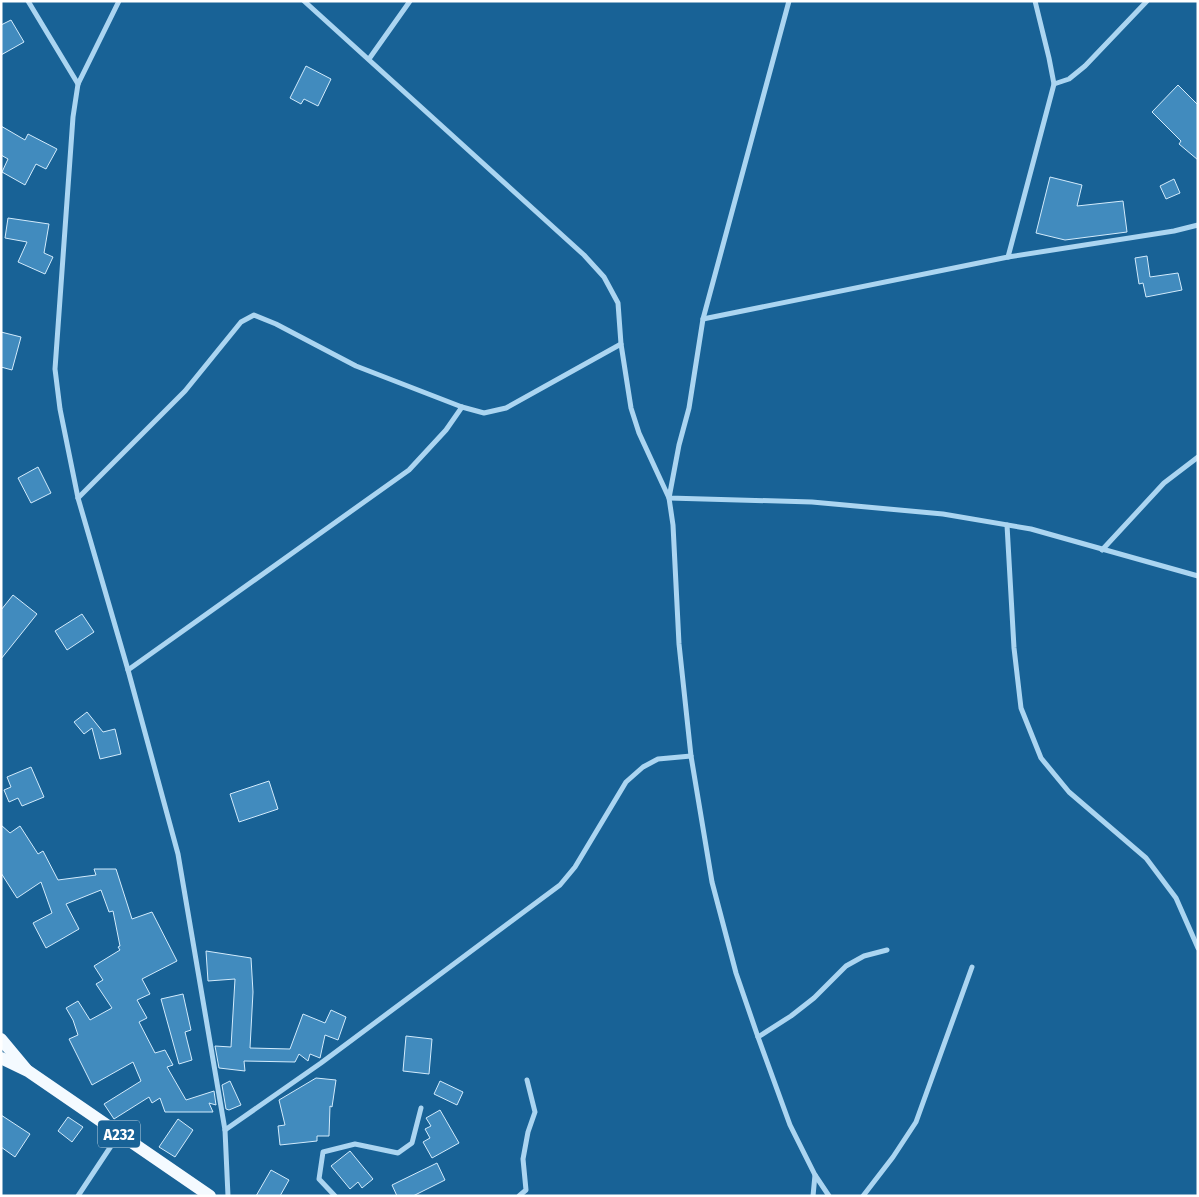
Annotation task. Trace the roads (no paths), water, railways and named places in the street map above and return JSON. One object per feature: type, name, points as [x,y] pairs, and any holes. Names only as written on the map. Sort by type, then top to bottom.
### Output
[{"type":"main road","name":"A232","points":[[1,1039],[28,1071]]},
{"type":"main road","name":"A232","points":[[1,1058],[28,1071],[210,1196]]},
{"type":"street","points":[[28,1],[78,84]]},
{"type":"street","points":[[119,1],[78,84],[73,118],[55,369],[60,409],[78,498],[128,670],[178,854],[225,1130],[228,1196]]},
{"type":"street","points":[[304,1],[584,255],[604,277],[618,303],[621,344],[631,408],[638,433],[670,498]]},
{"type":"street","points":[[369,59],[410,1]]},
{"type":"street","points":[[789,1],[703,319],[689,408],[679,444],[670,498],[679,644],[691,756],[712,882],[736,973],[790,1125],[815,1175],[829,1196]]},
{"type":"street","points":[[1008,257],[1054,84],[1035,1]]},
{"type":"street","points":[[1054,84],[1069,79],[1084,66],[1147,1]]},
{"type":"street","points":[[703,319],[1008,257],[1174,231],[1198,225]]},
{"type":"street","points":[[78,498],[185,391],[241,322],[254,315],[276,324],[356,366],[462,407],[484,413],[506,408],[621,344]]},
{"type":"street","points":[[128,670],[409,470],[446,430],[462,407]]},
{"type":"street","points":[[1102,550],[1164,483],[1198,457]]},
{"type":"street","points":[[670,498],[812,502],[943,514],[1031,529],[1198,576]]},
{"type":"street","points":[[1007,525],[1014,648],[1021,708],[1041,758],[1069,792],[1146,858],[1176,898],[1198,948]]},
{"type":"street","points":[[225,1130],[329,1057],[560,885],[575,867],[626,782],[643,767],[658,759],[691,756]]},
{"type":"street","points":[[758,1037],[792,1016],[814,998],[846,966],[864,956],[887,950]]},
{"type":"street","points":[[863,1196],[893,1157],[916,1122],[972,967]]},
{"type":"street","points":[[519,1196],[526,1190],[523,1159],[528,1132],[535,1112],[527,1080]]},
{"type":"street","points":[[335,1196],[319,1179],[323,1152],[355,1144],[398,1152],[412,1143],[421,1108]]},
{"type":"street","points":[[78,1196],[119,1134]]},
{"type":"street","points":[[813,1196],[815,1175]]}]
